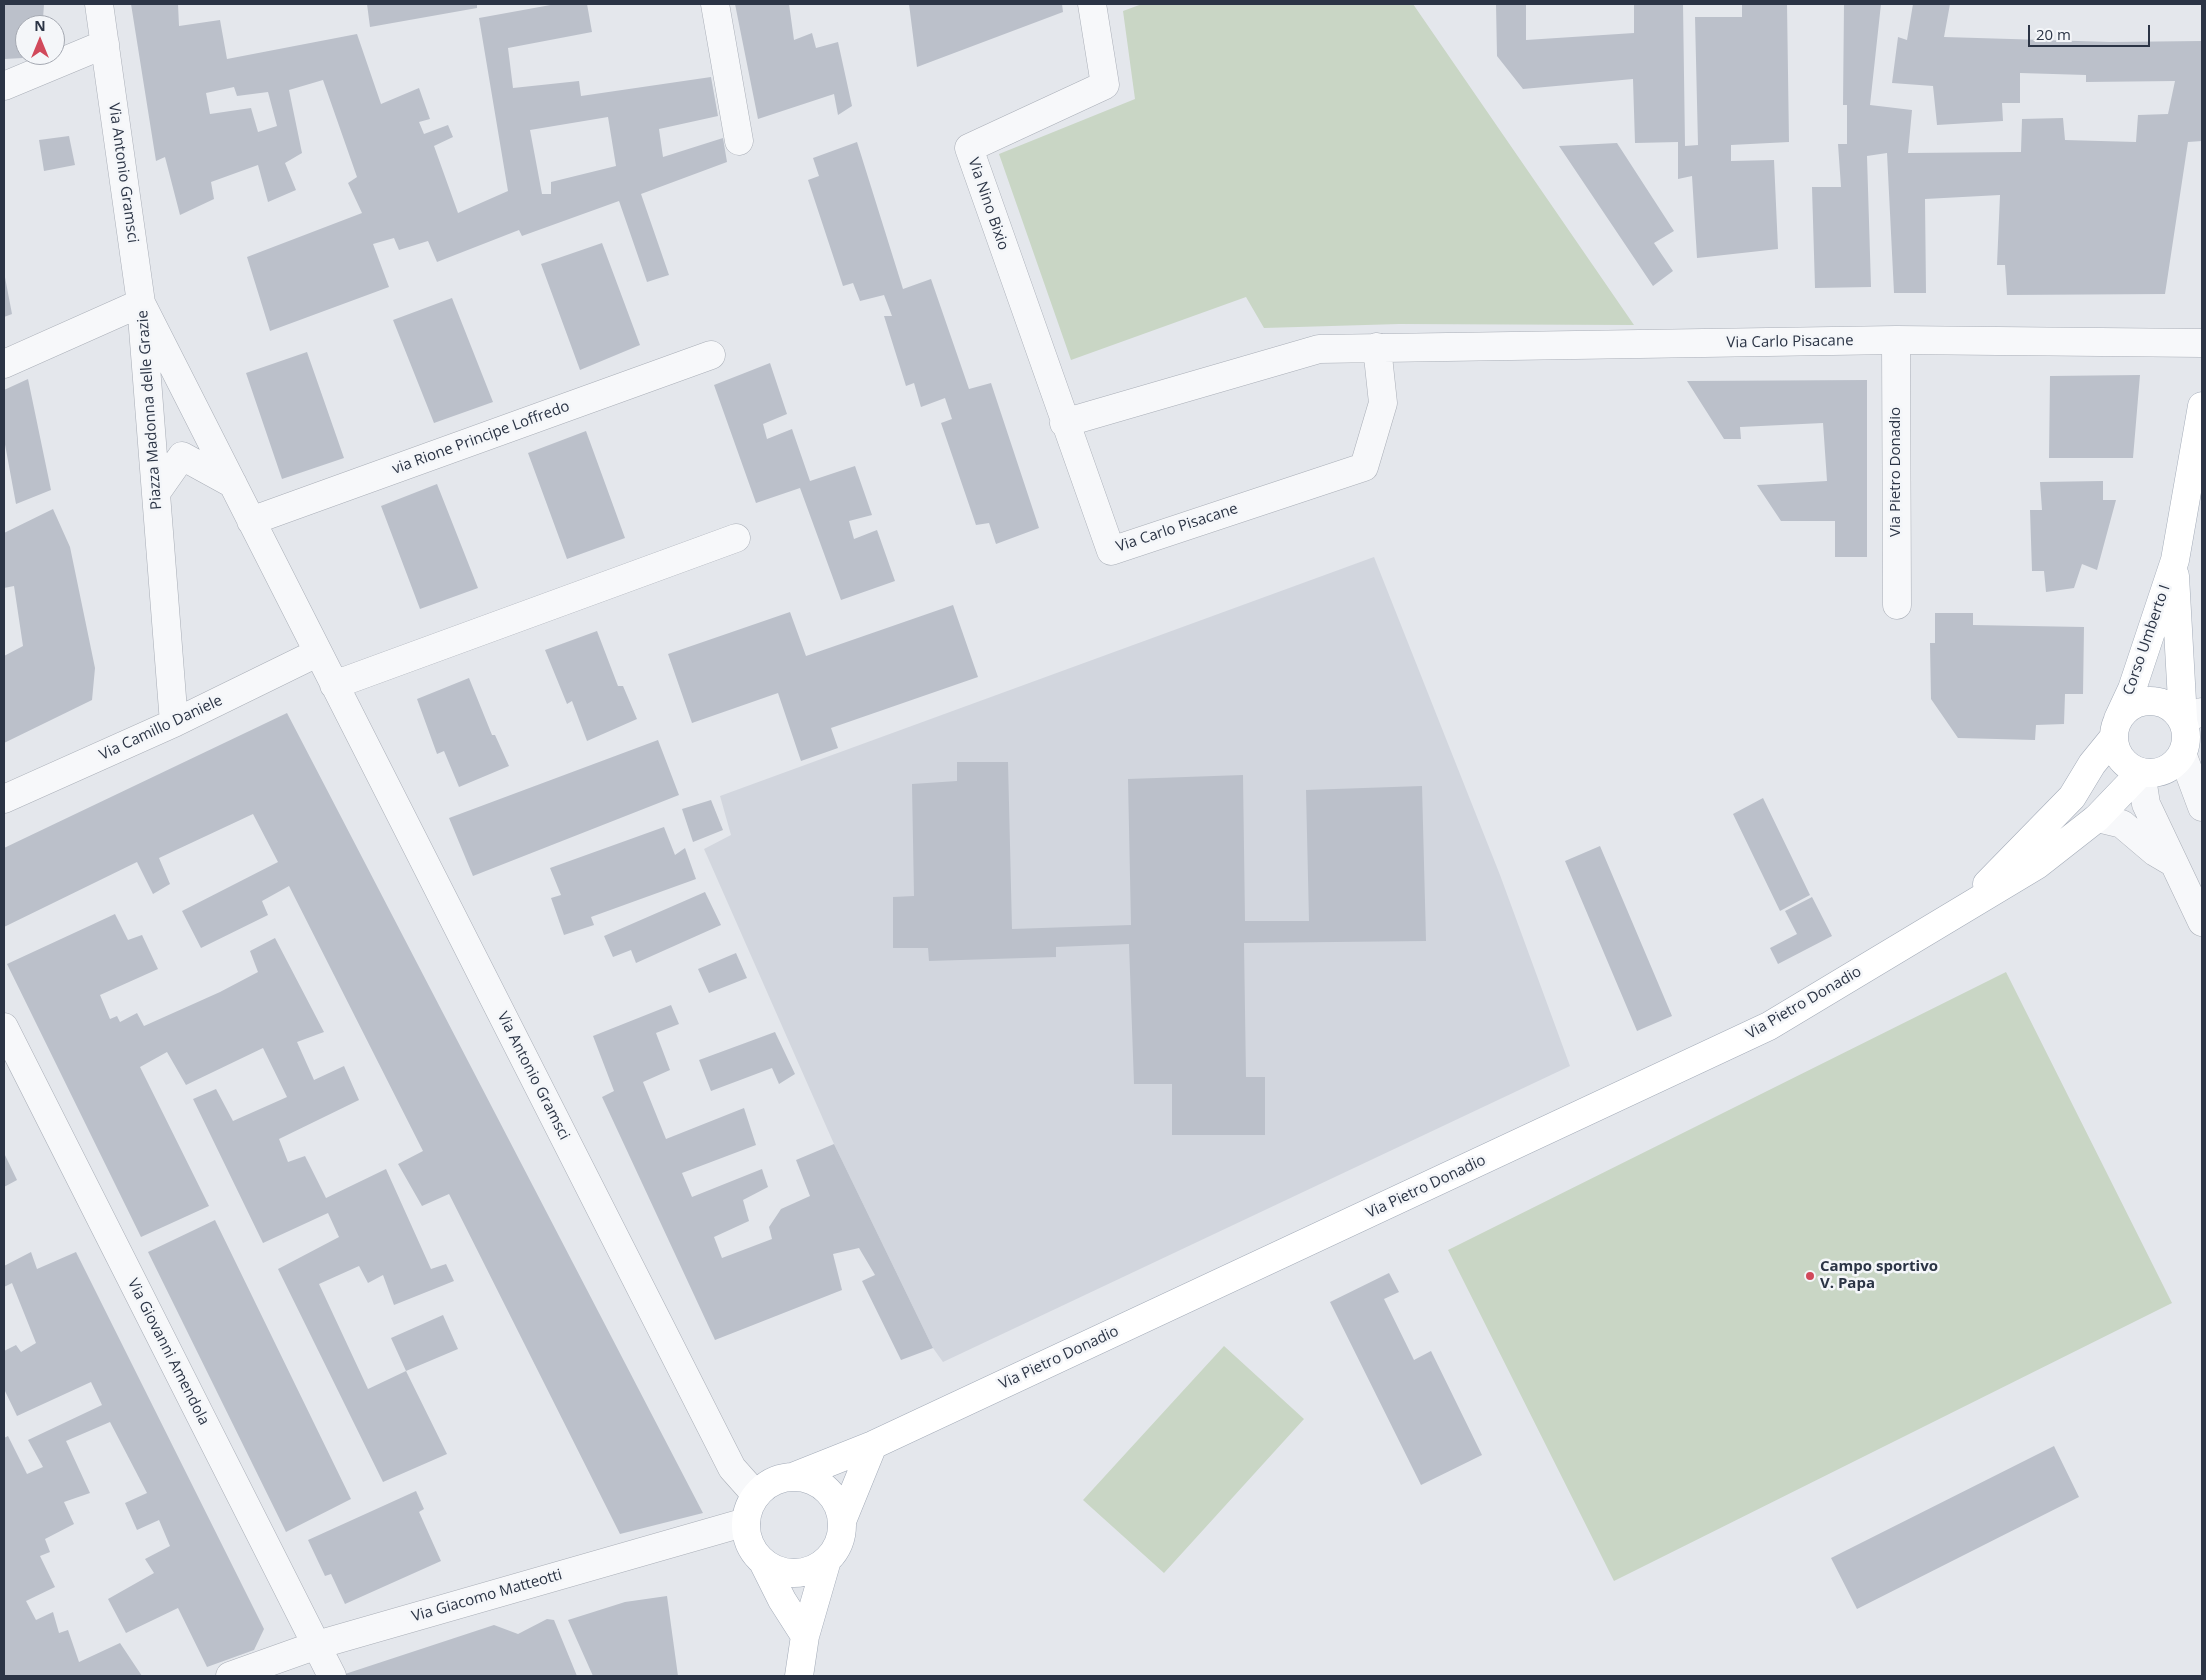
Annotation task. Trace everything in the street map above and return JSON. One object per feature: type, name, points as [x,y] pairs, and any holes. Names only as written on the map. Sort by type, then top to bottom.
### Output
[{"type":"main road","name":"Corso Umberto I","points":[[2116,728],[2132,689],[2175,560],[2202,406]]},
{"type":"main road","name":"Corso Umberto I","points":[[2175,560],[2178,668],[2192,715]]},
{"type":"main road","points":[[2150,701],[2163,703],[2192,715],[2187,730],[2187,743],[2183,756],[2175,765],[2165,771],[2152,774],[2130,768],[2121,760],[2115,749],[2116,728],[2127,709],[2138,703],[2150,701]]},
{"type":"main road","name":"Via Pietro Donadio","points":[[1967,906],[2072,797],[2116,728]]},
{"type":"main road","name":"Via Pietro Donadio","points":[[756,1495],[767,1484],[781,1478],[795,1476],[873,1444],[1769,1026],[2037,864],[2098,818],[2140,772]]},
{"type":"main road","points":[[799,1676],[805,1636],[827,1560],[839,1542],[842,1521],[873,1444]]},
{"type":"main road","points":[[795,1476],[809,1479],[822,1485],[832,1495],[839,1507],[842,1521]]},
{"type":"main road","points":[[756,1495],[749,1508],[746,1522],[747,1536],[753,1550],[763,1562],[782,1600],[805,1636]]},
{"type":"main road","points":[[763,1562],[775,1569],[788,1573],[803,1572],[816,1568],[827,1560]]},
{"type":"street","name":"Via Antonio Gramsci","points":[[99,4],[141,303]]},
{"type":"street","points":[[715,4],[739,141]]},
{"type":"street","name":"Via Nino Bixio","points":[[1064,423],[968,148],[1105,85],[1092,4]]},
{"type":"street","points":[[4,86],[105,44]]},
{"type":"street","points":[[4,364],[141,303]]},
{"type":"street","name":"Piazza Madonna delle Grazie","points":[[141,303],[317,653]]},
{"type":"street","name":"Piazza Madonna delle Grazie","points":[[141,303],[174,723]]},
{"type":"street","name":"Via Carlo Pisacane","points":[[1377,348],[1383,403],[1364,467],[1111,551],[1064,423],[1318,349],[1377,348],[1896,340],[2202,343]]},
{"type":"street","name":"Via Pietro Donadio","points":[[1896,340],[1897,605]]},
{"type":"street","name":"via Rione Principe Loffredo","points":[[251,521],[711,355]]},
{"type":"street","name":"Piazza Madonna delle Grazie","points":[[156,493],[182,456],[233,484]]},
{"type":"street","points":[[334,685],[736,538]]},
{"type":"street","name":"Via Antonio Gramsci","points":[[317,653],[732,1468],[756,1495]]},
{"type":"street","name":"Via Camillo Daniele","points":[[4,799],[174,723],[317,653]]},
{"type":"street","points":[[2183,756],[2202,807]]},
{"type":"street","points":[[2140,772],[2146,804],[2202,922]]},
{"type":"street","points":[[2098,818],[2122,824],[2155,852],[2172,862]]},
{"type":"street","name":"Via Giovanni Amendola","points":[[4,1027],[332,1676]]},
{"type":"street","name":"Via Giacomo Matteotti","points":[[230,1676],[317,1645],[746,1522]]},
{"type":"shaded area","points":[[1374,557],[1500,875],[1570,1066],[943,1362],[933,1348],[834,1144],[704,849],[731,835],[720,796]]},
{"type":"green space","points":[[1142,4],[1413,4],[1634,325],[1399,324],[1264,328],[1246,297],[1071,360],[999,154],[1135,99],[1123,11]]},
{"type":"green space","name":"Campo sportivo V. Papa","points":[[2006,972],[2172,1303],[1614,1581],[1448,1250]]},
{"type":"green space","points":[[1224,1346],[1304,1419],[1164,1573],[1083,1500]]},
{"type":"building","points":[[4,4],[44,4],[43,15],[15,15],[15,58],[4,59]]},
{"type":"building","points":[[131,4],[178,4],[179,26],[220,20],[227,59],[357,34],[381,104],[419,88],[430,119],[419,122],[424,134],[448,125],[453,137],[434,146],[458,213],[508,191],[479,18],[556,4],[587,4],[592,32],[508,48],[513,88],[579,81],[581,96],[711,77],[718,116],[659,129],[663,157],[723,138],[727,162],[641,194],[669,275],[647,282],[619,201],[522,236],[519,230],[437,262],[428,241],[399,250],[394,238],[373,244],[389,287],[270,331],[247,257],[362,213],[348,183],[357,177],[323,80],[289,90],[302,153],[285,163],[296,190],[268,202],[258,165],[211,182],[214,199],[180,215],[165,157],[156,161]],"holes":[[[234,87],[237,96],[268,92],[277,126],[258,132],[251,108],[210,114],[206,93]],[[608,117],[616,166],[551,182],[551,194],[542,194],[530,130]]]},
{"type":"building","points":[[367,4],[477,4],[477,8],[370,27]]},
{"type":"building","points":[[735,4],[789,4],[794,40],[812,33],[816,48],[838,42],[852,106],[838,115],[834,94],[758,119]]},
{"type":"building","points":[[909,4],[1062,4],[1063,12],[917,67]]},
{"type":"building","points":[[1496,4],[1526,4],[1526,40],[1634,33],[1634,4],[1683,4],[1685,146],[1698,145],[1695,17],[1742,17],[1742,4],[1787,4],[1789,142],[1731,145],[1731,161],[1774,160],[1778,249],[1697,258],[1692,176],[1678,179],[1678,142],[1635,143],[1633,79],[1523,89],[1497,56]]},
{"type":"building","points":[[1844,4],[1881,4],[1870,105],[1912,110],[1908,153],[2021,152],[2022,119],[2063,118],[2065,140],[2136,142],[2138,115],[2168,114],[2175,81],[2086,82],[2086,75],[2020,73],[2020,103],[2002,103],[2003,121],[1937,125],[1933,86],[1892,83],[1898,37],[1907,40],[1913,4],[1950,4],[1944,37],[2111,42],[2202,41],[2202,141],[2188,142],[2165,294],[2007,295],[2005,265],[1997,265],[2000,195],[1925,199],[1926,293],[1894,293],[1887,153],[1867,156],[1871,287],[1815,288],[1812,187],[1841,187],[1838,144],[1847,144],[1847,105],[1843,105]]},
{"type":"building","points":[[69,136],[75,165],[44,171],[39,140]]},
{"type":"building","points":[[857,142],[903,289],[931,279],[969,389],[991,383],[1039,528],[996,544],[989,523],[976,525],[941,423],[952,419],[945,398],[921,407],[914,383],[906,386],[884,316],[892,316],[884,295],[860,301],[853,283],[843,286],[808,180],[819,176],[813,158]]},
{"type":"building","points":[[1617,143],[1674,231],[1654,243],[1673,271],[1653,286],[1559,146]]},
{"type":"building","points":[[602,243],[640,345],[580,370],[541,264]]},
{"type":"building","points":[[4,272],[12,314],[4,317]]},
{"type":"building","points":[[452,298],[493,402],[434,423],[393,320]]},
{"type":"building","points":[[307,352],[344,458],[282,479],[246,373]]},
{"type":"building","points":[[770,363],[787,414],[763,424],[767,439],[792,429],[810,481],[855,466],[872,515],[849,521],[854,539],[877,530],[895,581],[841,600],[800,488],[756,503],[714,385]]},
{"type":"building","points":[[2140,375],[2133,458],[2049,458],[2050,376]]},
{"type":"building","points":[[28,379],[51,490],[16,504],[4,439],[4,390]]},
{"type":"building","points":[[1867,380],[1867,557],[1835,557],[1835,521],[1781,521],[1757,485],[1827,481],[1823,423],[1740,427],[1741,439],[1724,439],[1687,381]]},
{"type":"building","points":[[586,431],[625,538],[567,559],[528,453]]},
{"type":"building","points":[[2103,481],[2103,500],[2116,500],[2097,570],[2082,564],[2074,588],[2046,592],[2044,571],[2032,571],[2030,510],[2042,510],[2040,482]]},
{"type":"building","points":[[437,484],[478,588],[420,609],[381,506]]},
{"type":"building","points":[[53,509],[70,547],[95,668],[92,700],[4,743],[4,656],[23,646],[14,586],[4,588],[4,533]]},
{"type":"building","points":[[953,605],[978,677],[831,728],[838,748],[801,761],[778,693],[692,723],[668,654],[790,612],[806,656]]},
{"type":"building","points":[[1935,613],[1973,613],[1973,625],[2084,627],[2083,694],[2065,694],[2064,724],[2036,725],[2035,740],[1958,738],[1931,699],[1930,643],[1935,643]]},
{"type":"building","points":[[597,631],[618,686],[623,686],[637,719],[587,741],[572,701],[567,704],[545,650]]},
{"type":"building","points":[[469,678],[492,735],[495,735],[509,766],[459,787],[444,751],[437,754],[417,699]]},
{"type":"building","points":[[287,713],[703,1513],[620,1534],[449,1194],[422,1206],[398,1164],[423,1151],[289,886],[262,901],[268,915],[201,948],[182,911],[278,862],[253,814],[159,858],[170,884],[153,894],[137,862],[4,927],[4,848]]},
{"type":"building","points":[[658,740],[679,795],[473,876],[449,818]]},
{"type":"building","points":[[957,762],[1008,762],[1012,929],[1131,925],[1128,779],[1243,775],[1245,921],[1309,921],[1306,790],[1422,786],[1426,941],[1244,943],[1246,1077],[1265,1077],[1265,1135],[1172,1135],[1172,1084],[1134,1084],[1129,944],[1056,947],[1056,957],[929,961],[928,948],[893,948],[893,897],[914,896],[912,784],[957,781]]},
{"type":"building","points":[[1763,798],[1810,895],[1780,911],[1733,814]]},
{"type":"building","points":[[711,800],[723,830],[693,842],[682,809]]},
{"type":"building","points":[[664,827],[675,855],[685,848],[696,879],[591,917],[594,925],[564,935],[551,898],[561,895],[550,868]]},
{"type":"building","points":[[1600,846],[1672,1016],[1637,1031],[1565,861]]},
{"type":"building","points":[[705,892],[721,925],[636,963],[631,950],[613,957],[604,936]]},
{"type":"building","points":[[1812,897],[1832,936],[1778,964],[1770,948],[1797,934],[1785,911]]},
{"type":"building","points":[[115,914],[128,940],[142,935],[158,969],[100,995],[110,1019],[117,1016],[120,1022],[137,1013],[144,1026],[220,992],[258,972],[250,951],[275,938],[324,1032],[297,1042],[314,1080],[344,1066],[359,1100],[279,1139],[288,1162],[305,1156],[326,1198],[386,1169],[431,1269],[446,1264],[454,1281],[394,1305],[383,1275],[368,1283],[359,1266],[319,1284],[368,1389],[406,1371],[447,1454],[383,1482],[278,1269],[339,1237],[328,1213],[263,1243],[193,1099],[216,1089],[233,1121],[287,1097],[263,1048],[186,1085],[167,1052],[140,1067],[209,1206],[141,1237],[7,964]]},
{"type":"building","points":[[736,953],[747,978],[709,993],[698,969]]},
{"type":"building","points":[[671,1005],[679,1024],[656,1033],[670,1070],[643,1082],[666,1139],[744,1108],[756,1145],[682,1173],[692,1197],[762,1169],[768,1187],[743,1200],[749,1221],[714,1237],[722,1258],[772,1239],[769,1227],[781,1209],[810,1196],[796,1160],[834,1144],[933,1348],[901,1360],[862,1281],[875,1275],[859,1248],[833,1254],[842,1290],[715,1340],[602,1097],[614,1091],[593,1036]]},
{"type":"building","points":[[775,1032],[795,1074],[779,1084],[772,1068],[711,1091],[699,1060]]},
{"type":"building","points":[[4,1153],[17,1180],[4,1187]]},
{"type":"building","points":[[215,1220],[351,1499],[286,1532],[148,1252]]},
{"type":"building","points":[[31,1252],[37,1269],[76,1252],[264,1629],[254,1650],[207,1667],[178,1608],[126,1633],[108,1599],[154,1573],[145,1559],[170,1546],[159,1520],[137,1530],[125,1503],[147,1493],[110,1422],[66,1441],[90,1493],[64,1502],[74,1524],[45,1539],[50,1552],[40,1556],[55,1587],[26,1601],[36,1620],[53,1612],[59,1633],[68,1630],[79,1662],[120,1643],[142,1676],[4,1676],[4,1438],[8,1436],[27,1474],[43,1467],[28,1440],[102,1405],[91,1382],[17,1416],[4,1389],[4,1351],[16,1345],[21,1352],[36,1343],[12,1283],[4,1287],[4,1266]]},
{"type":"building","points":[[1389,1273],[1399,1292],[1384,1299],[1414,1360],[1431,1351],[1482,1455],[1421,1485],[1330,1302]]},
{"type":"building","points":[[443,1315],[458,1349],[406,1371],[391,1338]]},
{"type":"building","points":[[2054,1446],[2079,1497],[1857,1609],[1831,1558]]},
{"type":"building","points":[[416,1491],[424,1509],[419,1512],[441,1561],[345,1604],[331,1574],[325,1576],[308,1540]]},
{"type":"building","points":[[667,1596],[678,1676],[593,1676],[568,1620],[625,1602]]},
{"type":"building","points":[[547,1619],[554,1620],[577,1676],[339,1676],[494,1625],[518,1634]]},
{"type":"place","name":"Campo sportivo V. Papa","points":[[1810,1276]]}]
